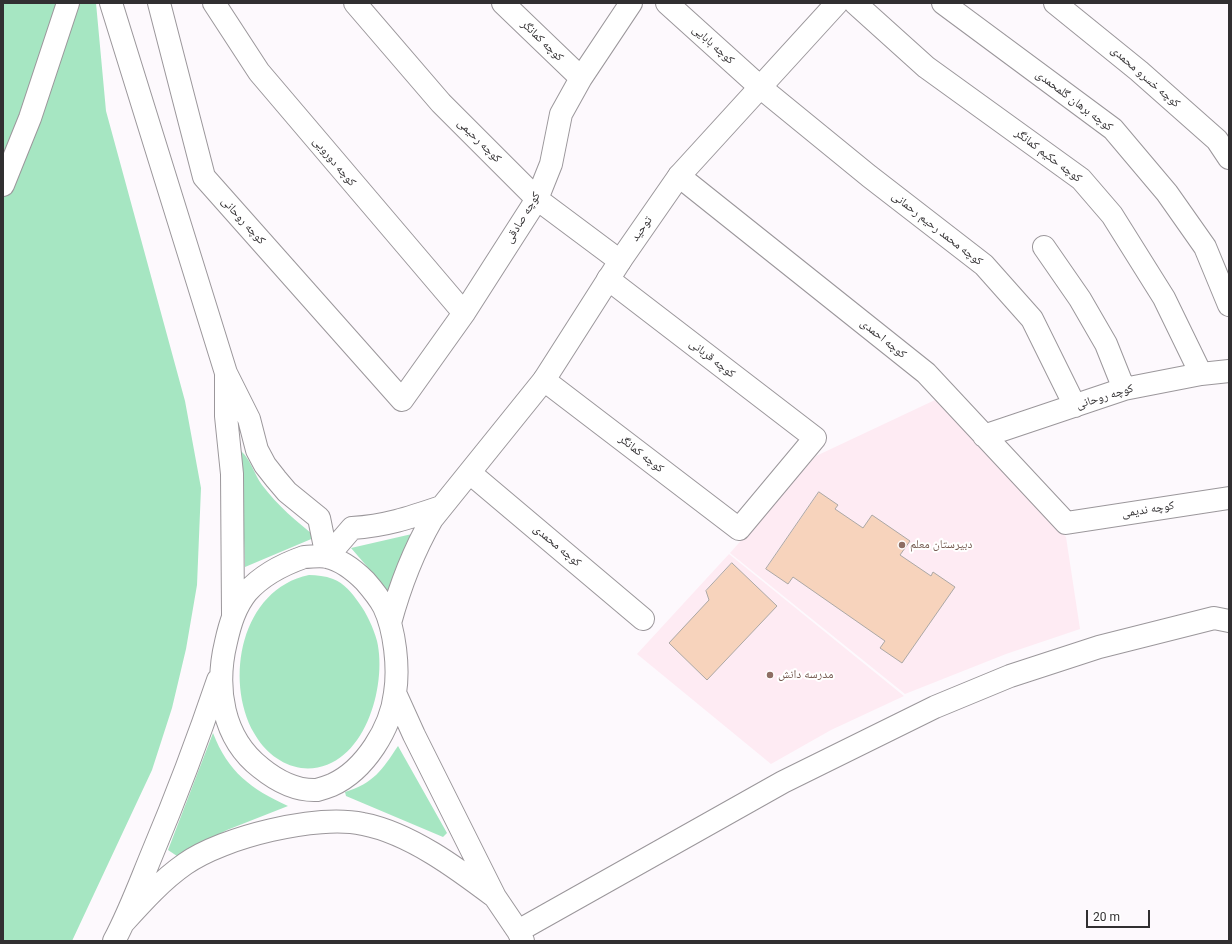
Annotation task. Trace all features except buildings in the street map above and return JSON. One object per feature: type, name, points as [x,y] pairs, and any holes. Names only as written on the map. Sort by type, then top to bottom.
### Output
[{"type":"street","points":[[3,185],[30,118],[68,3]]},
{"type":"street","points":[[111,3],[226,373],[249,419],[257,450],[265,465],[287,492],[319,518],[339,526],[352,528],[380,525],[406,519],[441,507]]},
{"type":"street","name":"کوچه روحانی","points":[[159,3],[204,177],[402,400]]},
{"type":"street","name":"کوچه دورویی","points":[[214,3],[259,72],[464,313]]},
{"type":"street","name":"کوچه رحیمی","points":[[355,3],[441,103],[537,199],[620,261]]},
{"type":"street","name":"کوچه کمانگر","points":[[503,3],[581,78]]},
{"type":"street","name":"کوچه صادقی","points":[[402,400],[464,313],[537,199],[550,164],[561,114],[581,78],[631,3]]},
{"type":"street","name":"کوچه بابایی","points":[[667,3],[760,87]]},
{"type":"street","name":"توحید","points":[[390,623],[397,595],[409,565],[423,535],[441,507],[470,474],[544,380],[608,279],[679,176],[837,3]]},
{"type":"street","name":"کوچه حکیم کمانگر","points":[[855,3],[926,67],[1081,179],[1112,215],[1164,298],[1201,374]]},
{"type":"street","name":"کوچه برهان گلمحمدی","points":[[943,3],[1113,129],[1167,193],[1204,247],[1229,305]]},
{"type":"street","name":"کوچه خسرو محمدی","points":[[1055,3],[1139,70],[1225,143]]},
{"type":"street","name":"کوچه محمد رحیم رحمانی","points":[[760,87],[869,176],[984,265],[1032,320],[1074,406]]},
{"type":"street","name":"کوچه احمدی","points":[[679,176],[926,372],[1066,523]]},
{"type":"street","points":[[1044,247],[1080,299],[1106,344],[1124,389]]},
{"type":"street","name":"کوچه قربانی","points":[[608,279],[815,438],[739,529]]},
{"type":"street","name":"کوچه روحانی","points":[[984,436],[1124,389],[1201,374],[1229,371]]},
{"type":"street","points":[[226,373],[226,416],[232,474],[233,615],[224,650],[221,671],[221,694],[224,710],[231,731],[241,748],[254,763],[273,778],[353,822]]},
{"type":"street","name":"کوچه کمانگر","points":[[544,380],[739,529]]},
{"type":"street","name":"کوچه محمدی","points":[[470,474],[643,619]]},
{"type":"street","name":"کوچه ندیمی","points":[[1066,523],[1229,498]]},
{"type":"street","points":[[319,518],[327,557]]},
{"type":"street","points":[[327,557],[352,528]]},
{"type":"street","points":[[233,615],[248,591],[258,581],[269,574],[292,561],[304,557],[327,557],[351,569],[361,578],[378,597],[390,623],[395,651],[395,693],[388,720],[377,742],[356,770],[342,780],[318,790],[288,786]]},
{"type":"street","points":[[395,693],[414,735],[495,898],[520,936],[783,782],[935,707],[1010,676],[1099,647],[1214,618],[1229,622]]},
{"type":"street","points":[[119,932],[196,744],[221,671]]},
{"type":"street","points":[[119,932],[144,899],[186,863],[236,840],[263,832],[302,824],[353,822],[378,828],[416,844],[448,863],[495,898]]},
{"type":"shaded area","name":"دبیرستان معلم","points":[[935,400],[1066,537],[1080,629],[1006,654],[905,694],[730,553],[816,456]]},
{"type":"shaded area","name":"مدرسه دانش","points":[[729,554],[904,696],[831,730],[771,764],[637,654]]},
{"type":"green space","points":[[3,3],[96,3],[106,111],[185,401],[201,488],[197,585],[186,649],[172,708],[152,770],[72,941],[3,941]]},
{"type":"green space","points":[[241,451],[259,481],[274,499],[316,537],[245,567]]},
{"type":"green space","points":[[412,534],[390,593],[351,548]]},
{"type":"green space","points":[[309,575],[324,576],[337,581],[348,589],[354,596],[365,612],[372,626],[377,641],[379,660],[378,682],[374,704],[366,725],[355,743],[340,758],[322,766],[301,768],[287,764],[280,760],[268,751],[258,740],[245,712],[240,688],[240,663],[245,639],[254,617],[268,598],[286,584]]},
{"type":"green space","points":[[213,733],[226,758],[242,778],[263,793],[288,806],[227,830],[177,856],[168,850]]},
{"type":"green space","points":[[398,746],[447,833],[443,837],[346,796],[345,792],[363,784],[376,775]]},
{"type":"place","name":"دبیرستان معلم","points":[[902,545]]},
{"type":"place","name":"مدرسه دانش","points":[[770,675]]}]
